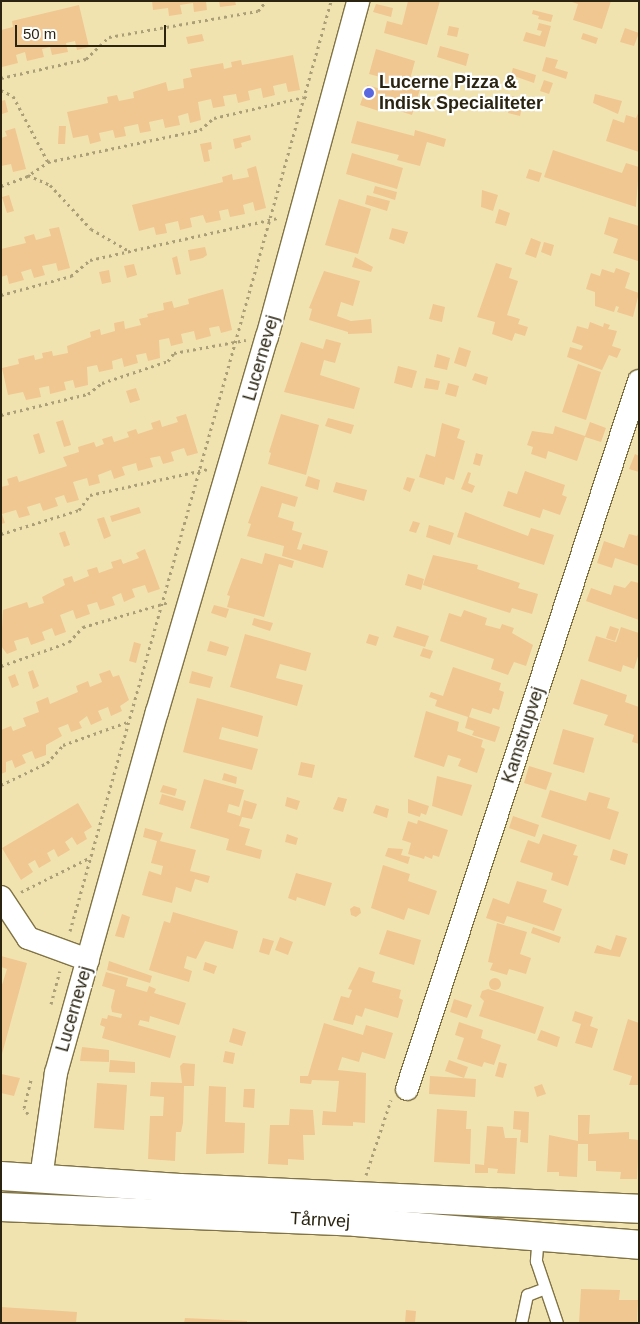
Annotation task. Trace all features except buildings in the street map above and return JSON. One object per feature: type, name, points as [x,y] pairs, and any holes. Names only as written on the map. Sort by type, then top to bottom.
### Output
[{"type":"street","name":"Lucernevej","points":[[41,1178],[56,1073],[190,596],[267,338],[358,1]]},
{"type":"street","name":"Kamstrupvej","points":[[407,1089],[639,381]]},
{"type":"street","points":[[2,899],[28,938],[88,960]]},
{"type":"street","name":"Tårnvej","points":[[1,1176],[639,1209]]},
{"type":"street","name":"Tårnvej","points":[[1,1207],[209,1214],[538,1236],[639,1245]]},
{"type":"lane","points":[[538,1236],[536,1261],[557,1323]]},
{"type":"lane","points":[[521,1323],[527,1296],[545,1288]]},
{"type":"path","points":[[1,78],[86,59],[109,36],[258,11],[266,1]]},
{"type":"path","points":[[50,1007],[331,1]]},
{"type":"path","points":[[1,90],[13,96],[48,162]]},
{"type":"path","points":[[1,186],[28,175],[48,162],[200,130],[214,118],[304,97],[331,103]]},
{"type":"path","points":[[28,175],[50,185],[91,229],[129,251]]},
{"type":"path","points":[[1,295],[71,276],[90,260],[269,218],[299,219]]},
{"type":"path","points":[[1,415],[88,394],[102,383],[168,361],[174,353],[235,341],[267,338]]},
{"type":"path","points":[[1,534],[80,510],[90,496],[199,469],[229,470]]},
{"type":"path","points":[[1,666],[69,642],[83,627],[190,596]]},
{"type":"path","points":[[1,785],[47,763],[63,745],[157,712]]},
{"type":"path","points":[[2,899],[121,842]]},
{"type":"path","points":[[34,1071],[24,1108],[46,1138]]},
{"type":"path","points":[[359,1196],[392,1096],[407,1089]]},
{"type":"place","name":"Lucerne Pizza & Indisk Specialiteter","points":[[369,93]]}]
